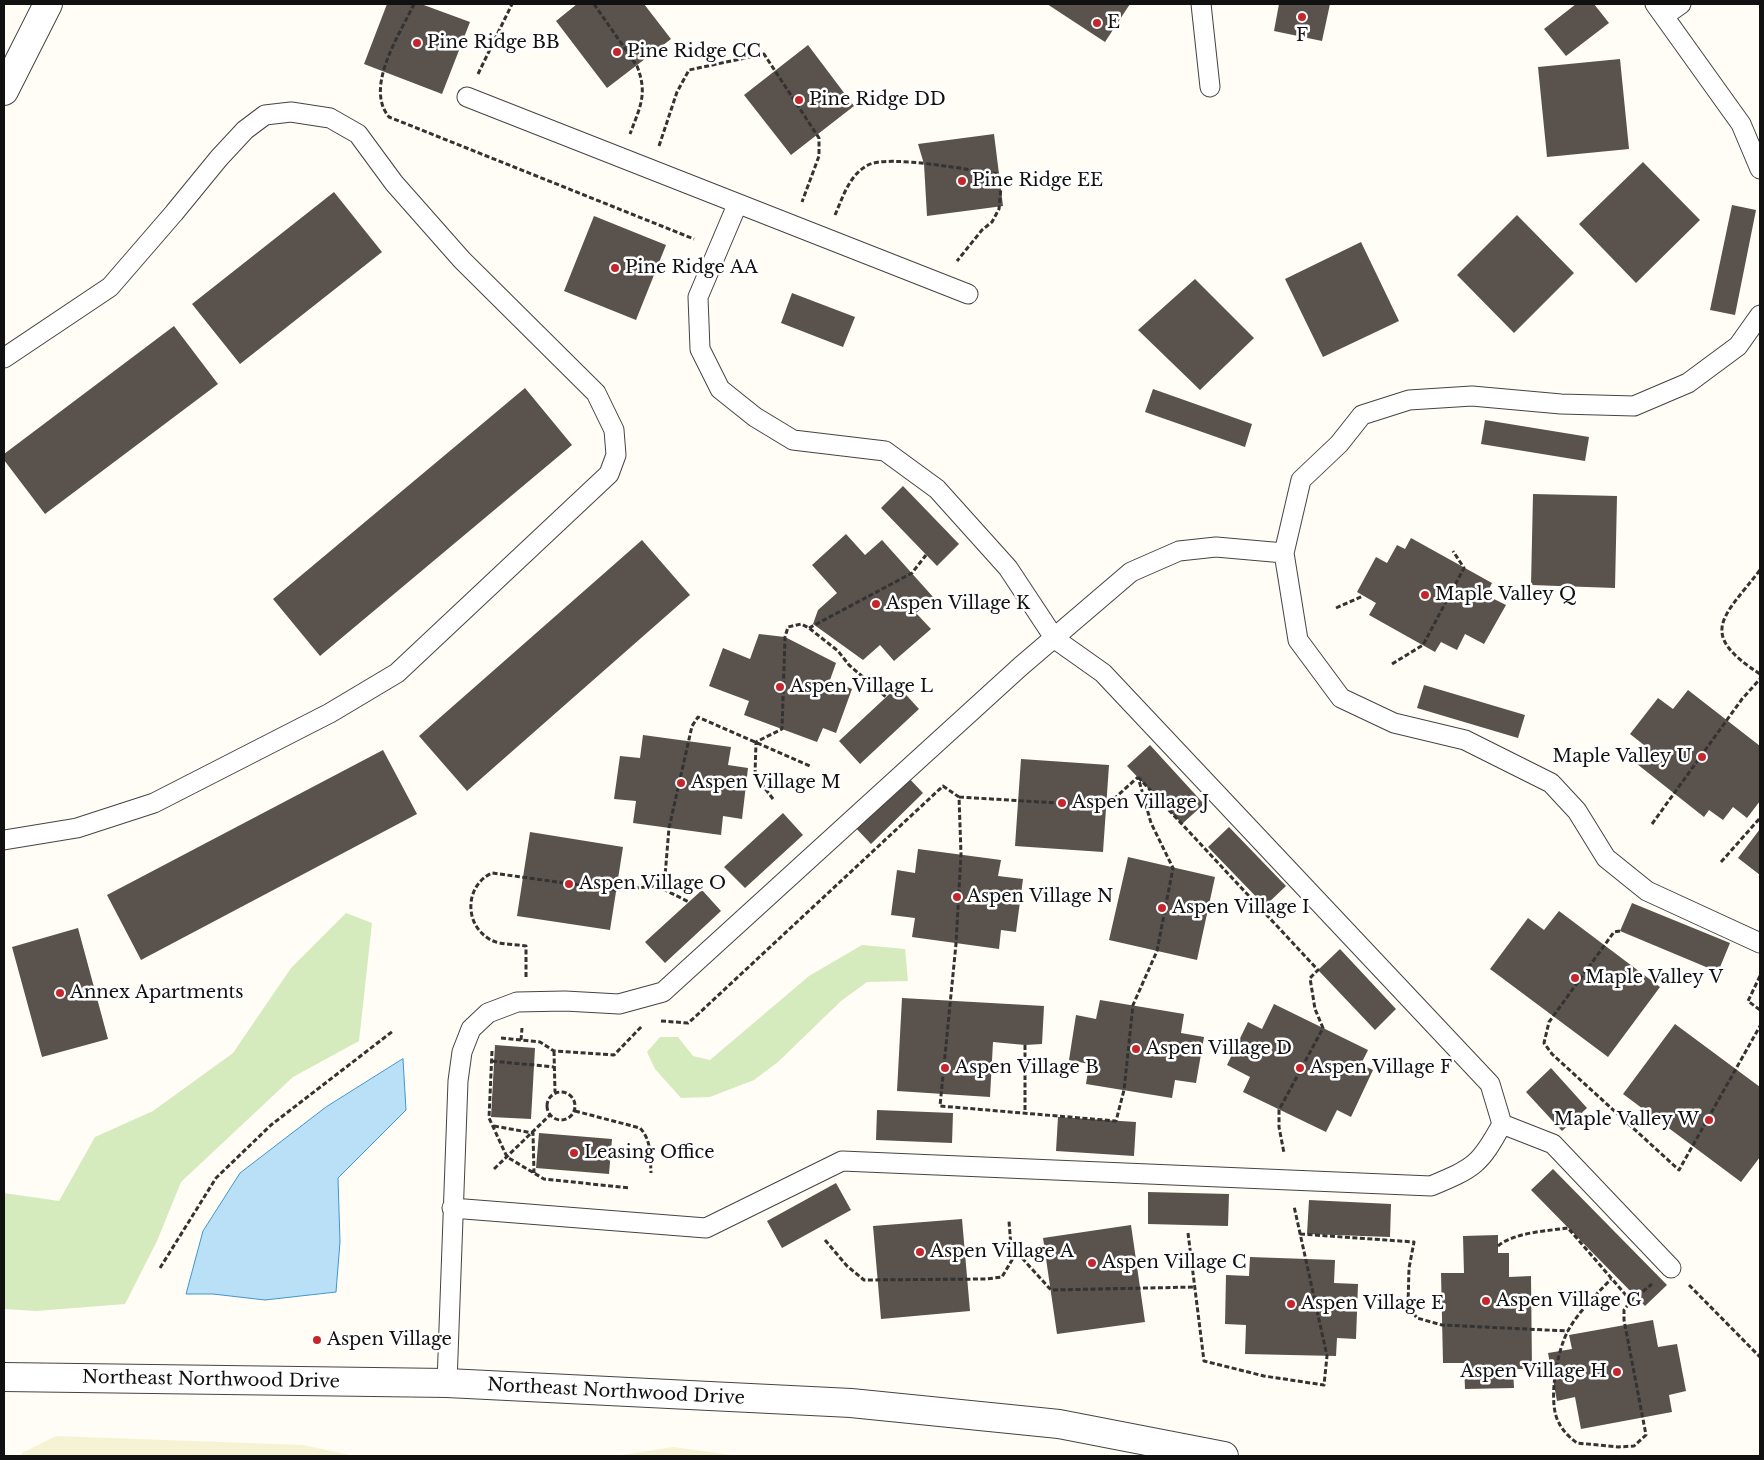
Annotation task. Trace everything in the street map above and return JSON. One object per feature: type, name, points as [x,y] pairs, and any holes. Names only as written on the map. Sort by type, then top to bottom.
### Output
[{"type":"street","points":[[4,91],[48,4]]},
{"type":"street","name":"Northeast Northwood Drive","points":[[4,1377],[447,1383],[851,1404],[1059,1424],[1224,1456]]},
{"type":"lane","points":[[1201,4],[1210,87]]},
{"type":"lane","points":[[1681,4],[1660,10],[1741,124],[1760,169]]},
{"type":"lane","points":[[467,98],[968,294]]},
{"type":"lane","points":[[4,358],[110,287],[219,158],[245,130],[265,115],[291,112],[330,118],[358,134],[394,183],[462,260],[596,393],[614,430],[616,455],[609,474],[397,673],[330,713],[154,803],[77,828],[4,840]]},
{"type":"lane","points":[[452,1208],[706,1228],[842,1161],[1431,1186],[1466,1172],[1480,1160],[1486,1154],[1502,1124],[1490,1084],[1103,673],[1055,639],[1008,568],[937,489],[885,451],[793,440],[755,417],[720,389],[700,349],[698,297],[737,204]]},
{"type":"lane","points":[[1760,315],[1738,346],[1688,383],[1634,406],[1561,404],[1472,396],[1408,400],[1362,414],[1339,444],[1301,480],[1284,553],[1298,640],[1341,698],[1394,723],[1465,740],[1551,783],[1577,811],[1606,858],[1647,891],[1760,943]]},
{"type":"lane","points":[[447,1383],[458,1080],[462,1052],[471,1029],[488,1013],[517,1002],[565,1001],[619,1004],[663,992],[1021,666],[1055,639],[1131,572],[1179,552],[1216,546],[1284,553]]},
{"type":"lane","points":[[1502,1124],[1553,1144],[1671,1268]]},
{"type":"path","points":[[414,4],[380,77],[381,108],[388,116],[718,249]]},
{"type":"path","points":[[467,98],[512,4]]},
{"type":"path","points":[[594,4],[637,66],[641,77],[644,95],[621,158]]},
{"type":"path","points":[[652,171],[677,92],[689,70],[764,54],[819,138],[819,156],[793,226]]},
{"type":"path","points":[[826,239],[849,182],[869,164],[898,161],[999,174],[1001,187],[999,209],[992,222],[982,230],[939,283]]},
{"type":"path","points":[[1392,664],[1423,645],[1464,568],[1453,551]]},
{"type":"path","points":[[809,628],[912,573],[926,555]]},
{"type":"path","points":[[1760,570],[1730,608],[1721,629],[1724,644],[1738,660],[1760,674]]},
{"type":"path","points":[[1336,608],[1363,596]]},
{"type":"path","points":[[756,742],[782,729],[785,636],[788,627],[802,624],[809,628],[838,651],[849,665],[886,697]]},
{"type":"path","points":[[1652,824],[1742,699],[1760,679]]},
{"type":"path","points":[[664,888],[669,828],[692,726],[698,718],[812,767]]},
{"type":"path","points":[[756,742],[755,775],[773,798]]},
{"type":"path","points":[[959,797],[961,854],[956,944],[940,1106],[1116,1121],[1124,1090],[1133,1005],[1157,951],[1173,868],[1151,824],[1138,777]]},
{"type":"path","points":[[655,1021],[688,1023],[944,786],[959,797],[1106,806],[1138,777]]},
{"type":"path","points":[[1138,777],[1318,970],[1310,978],[1315,1010],[1323,1028],[1280,1110],[1279,1127],[1326,1356],[1324,1385],[1264,1376],[1204,1361],[1188,1233]]},
{"type":"path","points":[[1721,862],[1759,824],[1760,818]]},
{"type":"path","points":[[521,1040],[526,946],[492,941],[478,929],[473,920],[470,907],[471,896],[483,877],[492,873],[508,874],[616,890],[657,886],[689,902]]},
{"type":"path","points":[[1620,931],[1614,932],[1549,1022],[1544,1043],[1552,1054],[1679,1170],[1760,1026]]},
{"type":"path","points":[[1760,976],[1748,1001],[1760,1010]]},
{"type":"path","points":[[494,1040],[499,1038],[540,1042],[554,1051],[614,1055],[647,1020]]},
{"type":"path","points":[[160,1268],[216,1178],[271,1125],[393,1031]]},
{"type":"path","points":[[1025,1045],[1026,1114]]},
{"type":"path","points":[[492,1046],[489,1118],[507,1157],[544,1179],[630,1188]]},
{"type":"path","points":[[554,1051],[555,1092],[547,1102],[550,1115],[556,1119],[566,1119],[575,1111]]},
{"type":"path","points":[[492,1061],[554,1067]]},
{"type":"path","points":[[555,1092],[565,1092],[572,1096],[575,1111]]},
{"type":"path","points":[[575,1111],[640,1128],[646,1135],[650,1147],[651,1173]]},
{"type":"path","points":[[494,1169],[550,1115]]},
{"type":"path","points":[[493,1126],[533,1133]]},
{"type":"path","points":[[533,1133],[534,1173]]},
{"type":"path","points":[[825,1240],[847,1266],[864,1280],[1002,1277],[1012,1260],[1009,1220]]},
{"type":"path","points":[[1498,1246],[1515,1238],[1568,1228],[1631,1301],[1624,1310],[1624,1320],[1646,1435],[1634,1446],[1618,1447],[1577,1443],[1558,1422],[1554,1408],[1557,1359],[1568,1331],[1580,1313],[1612,1279]]},
{"type":"path","points":[[1300,1234],[1414,1242],[1409,1268],[1408,1306],[1417,1318],[1442,1325],[1568,1331]]},
{"type":"path","points":[[1012,1246],[1051,1290],[1196,1287]]},
{"type":"path","points":[[1671,1268],[1760,1357]]},
{"type":"shaded area","points":[[56,1436],[303,1445],[355,1456],[21,1456],[22,1453]]},
{"type":"shaded area","points":[[673,1447],[739,1456],[616,1456]]},
{"type":"green space","points":[[346,913],[372,923],[359,1041],[293,1077],[181,1182],[157,1241],[125,1304],[36,1311],[4,1309],[4,1193],[59,1201],[95,1137],[153,1111],[233,1053],[291,968]]},
{"type":"green space","points":[[862,945],[905,949],[908,981],[867,982],[841,1001],[778,1062],[754,1080],[710,1097],[681,1098],[655,1069],[647,1052],[660,1037],[678,1037],[693,1056],[710,1060],[809,976]]},
{"type":"water","points":[[403,1059],[406,1110],[338,1178],[340,1242],[336,1292],[265,1300],[213,1294],[186,1294],[203,1231],[240,1173],[326,1107]]},
{"type":"building","name":"Pine Ridge BB","points":[[387,4],[421,4],[470,22],[442,94],[364,64]]},
{"type":"building","name":"Pine Ridge CC","points":[[577,4],[644,4],[671,39],[607,88],[556,21]]},
{"type":"building","name":"E","points":[[1047,4],[1130,4],[1105,42]]},
{"type":"building","name":"F","points":[[1279,4],[1330,4],[1322,41],[1274,31]]},
{"type":"building","points":[[1576,4],[1594,4],[1609,23],[1566,56],[1544,29]]},
{"type":"building","name":"Pine Ridge DD","points":[[808,45],[854,106],[791,155],[744,95]]},
{"type":"building","points":[[1620,59],[1629,149],[1547,157],[1538,67]]},
{"type":"building","name":"Pine Ridge EE","points":[[994,134],[1003,206],[927,216],[924,164],[918,144]]},
{"type":"building","points":[[1643,162],[1700,220],[1636,283],[1579,224]]},
{"type":"building","points":[[334,192],[382,252],[240,364],[192,304]]},
{"type":"building","points":[[1732,205],[1756,210],[1735,315],[1710,310]]},
{"type":"building","points":[[1517,215],[1574,273],[1514,333],[1457,275]]},
{"type":"building","name":"Pine Ridge AA","points":[[594,216],[666,245],[636,320],[564,291]]},
{"type":"building","points":[[1361,242],[1399,321],[1323,357],[1285,279]]},
{"type":"building","points":[[1195,279],[1254,338],[1200,390],[1138,330]]},
{"type":"building","points":[[792,293],[855,317],[843,347],[781,323]]},
{"type":"building","points":[[174,326],[218,384],[45,514],[4,460],[4,454]]},
{"type":"building","points":[[525,388],[572,445],[320,656],[273,599]]},
{"type":"building","points":[[1153,389],[1252,424],[1245,447],[1145,412]]},
{"type":"building","points":[[1485,420],[1589,437],[1585,461],[1481,444]]},
{"type":"building","points":[[903,486],[959,544],[937,566],[881,508]]},
{"type":"building","points":[[1533,494],[1617,496],[1615,588],[1531,585]]},
{"type":"building","name":"Aspen Village K","points":[[846,534],[865,555],[882,540],[934,598],[916,613],[931,629],[894,661],[880,645],[863,660],[813,624],[818,610],[837,593],[812,565]]},
{"type":"building","name":"Maple Valley Q","points":[[1411,538],[1492,583],[1486,595],[1506,605],[1484,644],[1465,634],[1457,650],[1441,642],[1435,652],[1369,615],[1376,603],[1357,592],[1376,557],[1387,563],[1397,545],[1405,549]]},
{"type":"building","points":[[642,540],[690,595],[467,791],[419,736]]},
{"type":"building","name":"Aspen Village L","points":[[759,634],[785,637],[836,663],[830,680],[852,689],[836,733],[823,728],[817,742],[744,715],[749,701],[709,686],[723,648],[750,659]]},
{"type":"building","points":[[1424,685],[1525,715],[1518,738],[1417,708]]},
{"type":"building","points":[[898,686],[919,709],[860,764],[839,741]]},
{"type":"building","name":"Maple Valley U","points":[[1688,690],[1760,746],[1760,801],[1747,818],[1733,807],[1723,820],[1709,810],[1704,817],[1637,764],[1649,749],[1630,734],[1658,698],[1673,709]]},
{"type":"building","name":"Aspen Village M","points":[[643,735],[731,747],[728,765],[748,768],[742,819],[723,816],[721,835],[633,823],[636,801],[614,799],[620,756],[640,758]]},
{"type":"building","points":[[1150,745],[1204,804],[1182,824],[1127,766]]},
{"type":"building","points":[[383,750],[417,814],[141,960],[107,895]]},
{"type":"building","name":"Aspen Village J","points":[[1021,759],[1109,765],[1103,852],[1015,846]]},
{"type":"building","points":[[905,774],[923,793],[871,844],[853,825]]},
{"type":"building","points":[[783,813],[803,835],[745,888],[724,867]]},
{"type":"building","points":[[1229,827],[1286,886],[1265,906],[1208,847]]},
{"type":"building","points":[[1760,829],[1760,875],[1738,858]]},
{"type":"building","name":"Aspen Village O","points":[[530,832],[623,847],[610,930],[517,916]]},
{"type":"building","name":"Aspen Village N","points":[[918,849],[1001,860],[998,876],[1023,879],[1016,932],[1001,930],[999,949],[912,937],[915,918],[891,915],[897,870],[915,873]]},
{"type":"building","name":"Aspen Village I","points":[[1128,857],[1215,877],[1197,960],[1109,940]]},
{"type":"building","points":[[702,890],[721,911],[665,963],[645,942]]},
{"type":"building","points":[[1632,903],[1730,943],[1718,972],[1620,931]]},
{"type":"building","name":"Maple Valley V","points":[[1559,911],[1660,987],[1608,1057],[1490,969],[1528,918],[1544,930]]},
{"type":"building","name":"Annex Apartments","points":[[78,928],[108,1039],[42,1057],[12,947]]},
{"type":"building","points":[[1340,949],[1396,1009],[1375,1030],[1318,970]]},
{"type":"building","name":"Aspen Village B","points":[[902,998],[1044,1006],[1042,1044],[1025,1045],[993,1042],[990,1097],[897,1091]]},
{"type":"building","name":"Aspen Village D","points":[[1100,1000],[1184,1014],[1181,1033],[1204,1037],[1196,1083],[1175,1080],[1172,1098],[1086,1084],[1089,1064],[1069,1060],[1076,1015],[1096,1019]]},
{"type":"building","name":"Aspen Village F","points":[[1274,1004],[1368,1050],[1361,1064],[1373,1070],[1351,1117],[1337,1110],[1326,1132],[1243,1092],[1250,1077],[1227,1065],[1248,1022],[1262,1029]]},
{"type":"building","name":"Maple Valley W","points":[[1675,1024],[1760,1087],[1760,1157],[1741,1182],[1623,1094]]},
{"type":"building","points":[[495,1045],[535,1048],[531,1119],[491,1117]]},
{"type":"building","points":[[1551,1068],[1587,1108],[1562,1131],[1526,1092]]},
{"type":"building","points":[[877,1110],[953,1113],[952,1143],[876,1140]]},
{"type":"building","points":[[1058,1117],[1136,1122],[1134,1156],[1056,1151]]},
{"type":"building","name":"Leasing Office","points":[[539,1133],[612,1139],[609,1174],[536,1168]]},
{"type":"building","points":[[1553,1169],[1667,1285],[1645,1306],[1531,1190]]},
{"type":"building","points":[[836,1183],[851,1210],[782,1248],[767,1221]]},
{"type":"building","points":[[1148,1192],[1229,1194],[1228,1226],[1148,1224]]},
{"type":"building","points":[[1309,1200],[1391,1204],[1390,1237],[1307,1234]]},
{"type":"building","name":"Aspen Village A","points":[[962,1219],[970,1311],[881,1319],[873,1226]]},
{"type":"building","name":"Aspen Village C","points":[[1131,1225],[1145,1322],[1057,1334],[1043,1238]]},
{"type":"building","name":"Aspen Village G","points":[[1498,1235],[1498,1253],[1509,1253],[1509,1277],[1531,1276],[1532,1369],[1513,1369],[1514,1388],[1465,1389],[1464,1363],[1443,1363],[1441,1273],[1464,1273],[1463,1236]]},
{"type":"building","name":"Aspen Village E","points":[[1250,1257],[1335,1260],[1334,1283],[1358,1284],[1356,1339],[1337,1338],[1336,1356],[1245,1354],[1246,1325],[1225,1324],[1226,1275],[1249,1276]]},
{"type":"building","name":"Aspen Village H","points":[[1653,1320],[1658,1347],[1677,1344],[1686,1391],[1669,1395],[1672,1412],[1581,1429],[1575,1397],[1557,1401],[1548,1353],[1572,1349],[1569,1335]]},
{"type":"place","name":"F","points":[[1302,17]]},
{"type":"place","name":"E","points":[[1097,23]]},
{"type":"place","name":"Pine Ridge BB","points":[[417,43]]},
{"type":"place","name":"Pine Ridge CC","points":[[617,52]]},
{"type":"place","name":"Pine Ridge DD","points":[[799,100]]},
{"type":"place","name":"Pine Ridge EE","points":[[962,181]]},
{"type":"place","name":"Pine Ridge AA","points":[[615,268]]},
{"type":"place","name":"Maple Valley Q","points":[[1425,595]]},
{"type":"place","name":"Aspen Village K","points":[[876,604]]},
{"type":"place","name":"Aspen Village L","points":[[780,687]]},
{"type":"place","name":"Maple Valley U","points":[[1702,757]]},
{"type":"place","name":"Aspen Village M","points":[[681,783]]},
{"type":"place","name":"Aspen Village J","points":[[1062,803]]},
{"type":"place","name":"Aspen Village O","points":[[569,884]]},
{"type":"place","name":"Aspen Village N","points":[[957,897]]},
{"type":"place","name":"Aspen Village I","points":[[1162,908]]},
{"type":"place","name":"Maple Valley V","points":[[1575,978]]},
{"type":"place","name":"Annex Apartments","points":[[60,993]]},
{"type":"place","name":"Aspen Village D","points":[[1136,1049]]},
{"type":"place","name":"Aspen Village B","points":[[945,1068]]},
{"type":"place","name":"Aspen Village F","points":[[1300,1068]]},
{"type":"place","name":"Maple Valley W","points":[[1709,1120]]},
{"type":"place","name":"Leasing Office","points":[[574,1153]]},
{"type":"place","name":"Aspen Village A","points":[[920,1252]]},
{"type":"place","name":"Aspen Village C","points":[[1092,1263]]},
{"type":"place","name":"Aspen Village G","points":[[1486,1301]]},
{"type":"place","name":"Aspen Village E","points":[[1291,1304]]},
{"type":"place","name":"Aspen Village","points":[[317,1340]]},
{"type":"place","name":"Aspen Village H","points":[[1617,1372]]}]
